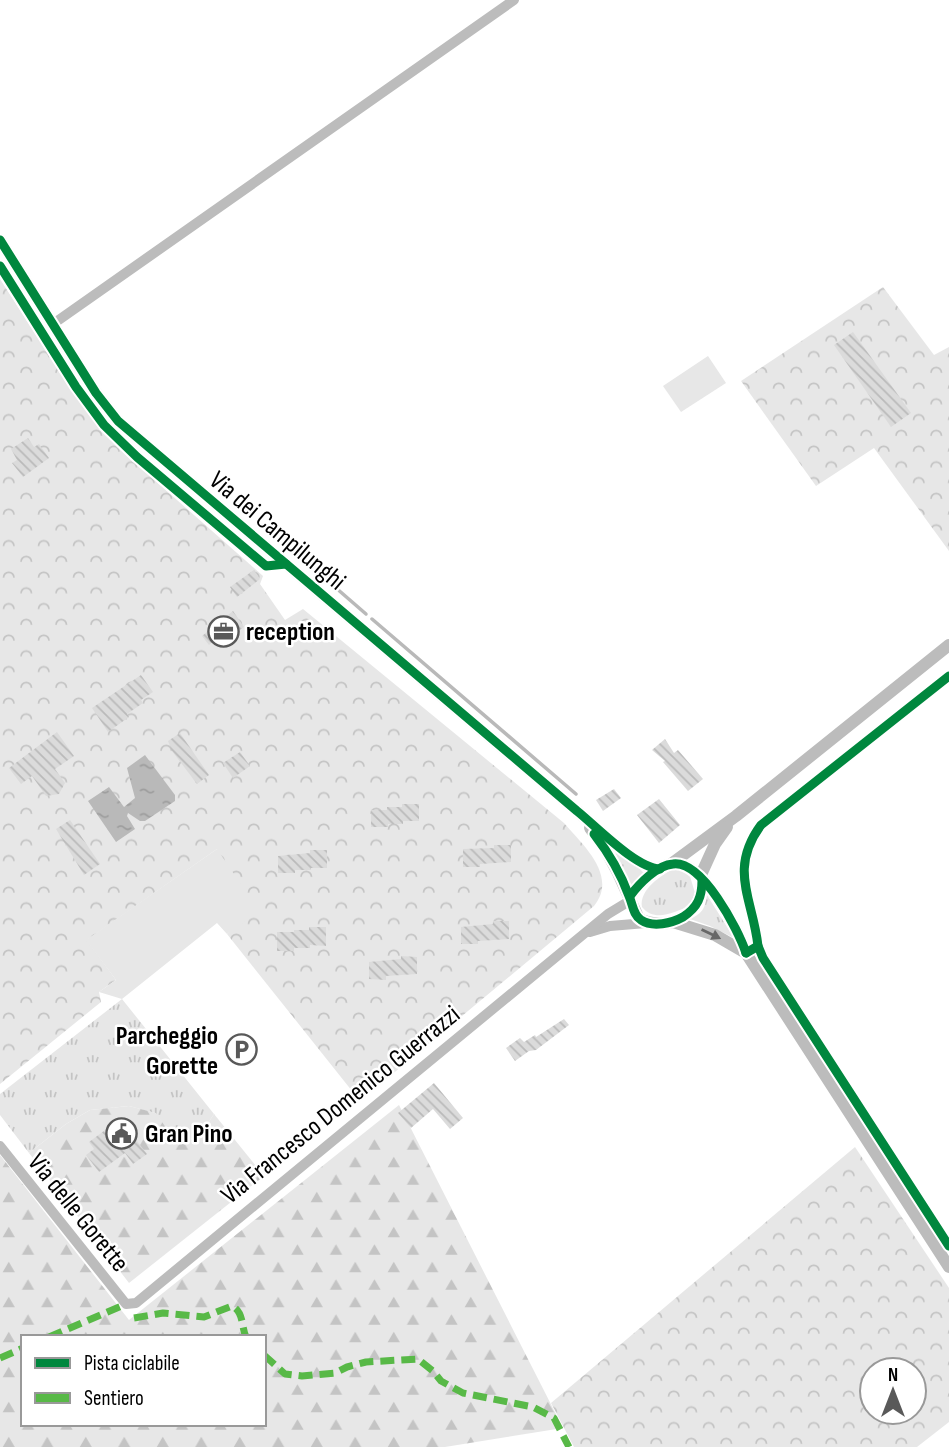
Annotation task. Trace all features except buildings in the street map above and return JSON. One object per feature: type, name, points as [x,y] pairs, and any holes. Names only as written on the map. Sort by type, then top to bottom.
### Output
[{"type":"street","points":[[53,324],[514,0]]},
{"type":"street","name":"Via dei Campilunghi","points":[[0,240],[96,393],[118,421],[639,862],[651,869],[665,866]]},
{"type":"street","points":[[746,953],[715,935],[673,922],[646,923],[634,913],[630,898],[665,866],[736,816],[949,645]]},
{"type":"street","name":"Via dei Campilunghi","points":[[578,811],[604,847],[630,898]]},
{"type":"street","points":[[673,922],[694,908],[699,900],[701,879],[715,844],[736,816]]},
{"type":"street","points":[[708,863],[714,894]]},
{"type":"street","points":[[665,866],[683,864],[692,869],[714,894],[741,938],[746,953],[949,1267]]},
{"type":"street","name":"Via Francesco Domenico Guerrazzi","points":[[126,1304],[136,1303],[607,914],[630,898]]},
{"type":"street","name":"Via Francesco Domenico Guerrazzi","points":[[583,935],[610,926],[646,923]]},
{"type":"street","name":"Via delle Gorette","points":[[0,1146],[126,1304]]},
{"type":"green space","points":[[0,279],[75,396],[117,447],[263,576],[260,584],[285,620],[303,609],[564,823],[596,862],[602,884],[594,906],[360,1101],[227,934],[231,930],[217,849],[87,940],[116,980],[99,992],[101,1002],[0,1084]]},
{"type":"green space","points":[[883,287],[934,355],[949,347],[949,551],[874,448],[816,486],[741,381]]},
{"type":"green space","points":[[708,356],[726,383],[681,412],[663,386]]},
{"type":"green space","points":[[611,843],[645,874],[630,887]]},
{"type":"green space","points":[[217,849],[259,911],[227,934],[217,923],[122,999],[99,992],[116,980],[86,940]]},
{"type":"green space","points":[[675,868],[689,873],[695,893],[690,906],[665,915],[647,912],[642,907],[642,901],[647,889]]},
{"type":"green space","points":[[707,895],[734,938],[690,919],[703,910]]},
{"type":"green space","points":[[122,999],[214,1114],[202,1132],[189,1140],[167,1129],[155,1113],[129,1106],[90,1110],[66,1124],[29,1153],[0,1115],[0,1094]]},
{"type":"green space","points":[[399,1105],[563,1428],[445,1447],[0,1447],[0,1155],[129,1320]]},
{"type":"green space","points":[[129,1106],[156,1113],[167,1129],[189,1140],[202,1132],[214,1114],[264,1176],[129,1283],[29,1153],[66,1124],[90,1110]]},
{"type":"green space","points":[[855,1147],[949,1288],[949,1422],[917,1447],[574,1447],[551,1403]]},
{"type":"water","points":[[145,755],[175,795],[175,801],[145,821],[140,821],[128,813],[127,816],[135,829],[116,842],[88,801],[109,787],[124,807],[135,798],[127,768]]},
{"type":"waterway","points":[[298,555],[366,614]]},
{"type":"waterway","points":[[372,619],[576,794]]},
{"type":"marked path","points":[[54,1335],[126,1304]]},
{"type":"marked path","points":[[134,1318],[163,1313],[204,1317],[232,1306],[240,1316],[245,1335]]},
{"type":"marked path","points":[[0,1358],[21,1349]]},
{"type":"marked path","points":[[266,1357],[285,1374],[302,1376],[335,1373],[366,1362],[418,1359],[441,1381],[463,1393],[533,1407],[554,1418],[569,1447]]},
{"type":"cycle path","points":[[0,240],[96,393],[118,421],[617,846],[640,862],[660,869]]},
{"type":"cycle path","points":[[0,266],[76,387],[104,425],[137,457],[266,566],[286,564]]},
{"type":"cycle path","points":[[758,946],[744,871],[751,841],[761,825],[949,676]]},
{"type":"cycle path","points":[[594,834],[618,871],[636,915],[641,920],[657,924],[679,919],[698,901],[702,880]]},
{"type":"cycle path","points":[[630,896],[655,871],[667,865],[684,866],[696,873],[717,898],[746,953]]},
{"type":"cycle path","points":[[746,953],[758,946],[763,958],[949,1246]]},
{"type":"place","name":"reception","points":[[223,631]]},
{"type":"place","name":"Parcheggio Gorette","points":[[241,1050]]},
{"type":"place","name":"Gran Pino","points":[[122,1133]]}]
